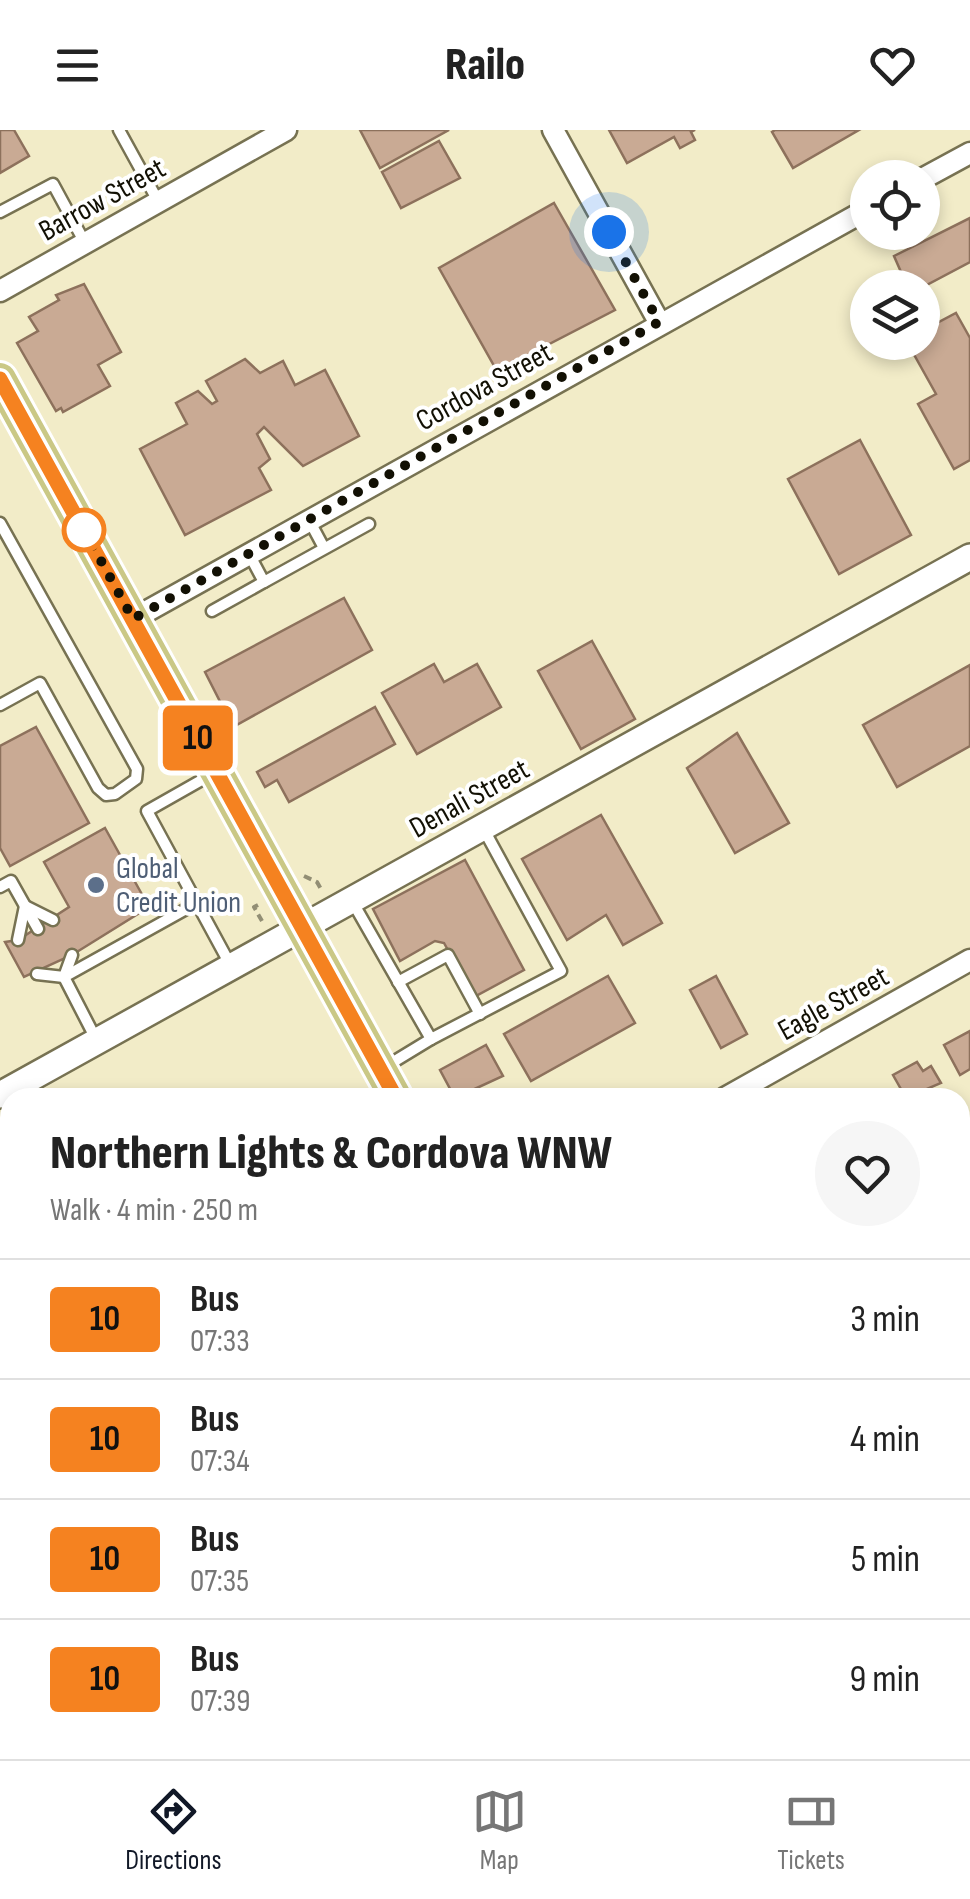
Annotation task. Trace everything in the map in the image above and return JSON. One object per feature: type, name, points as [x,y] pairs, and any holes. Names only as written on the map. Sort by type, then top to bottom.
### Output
[{"type":"main road","points":[[0,379],[389,1083]]},
{"type":"street","points":[[553,130],[659,322]]},
{"type":"street","name":"Barrow Street","points":[[0,291],[273,133]]},
{"type":"street","points":[[940,169],[970,153]]},
{"type":"street","name":"Cordova Street","points":[[133,619],[850,219]]},
{"type":"street","name":"Denali Street","points":[[11,1088],[970,557]]},
{"type":"street","name":"Eagle Street","points":[[743,1088],[970,960]]},
{"type":"lane","points":[[119,130],[158,202]]},
{"type":"lane","points":[[0,212],[53,184],[85,243]]},
{"type":"lane","points":[[308,520],[324,548]]},
{"type":"lane","points":[[0,523],[137,770],[132,785],[106,795],[98,788],[40,683],[0,705]]},
{"type":"lane","points":[[212,611],[369,524]]},
{"type":"lane","points":[[249,553],[264,582]]},
{"type":"lane","points":[[217,772],[147,811],[232,966]]},
{"type":"lane","points":[[389,1083],[431,1040],[561,970],[482,828]]},
{"type":"lane","points":[[0,887],[11,881],[38,929]]},
{"type":"lane","points":[[352,900],[431,1040]]},
{"type":"lane","points":[[37,974],[64,978],[197,903]]},
{"type":"lane","points":[[25,906],[53,920]]},
{"type":"lane","points":[[18,940],[25,906]]},
{"type":"lane","points":[[64,978],[72,955]]},
{"type":"lane","points":[[398,982],[448,955],[480,1014]]},
{"type":"lane","points":[[56,964],[97,1041]]},
{"type":"building","points":[[0,130],[14,130],[29,156],[0,173]]},
{"type":"building","points":[[360,130],[449,130],[380,168]]},
{"type":"building","points":[[609,130],[695,130],[691,132],[695,140],[680,148],[674,137],[627,163]]},
{"type":"building","points":[[859,130],[793,168],[772,132]]},
{"type":"building","points":[[439,141],[460,178],[401,208],[382,172]]},
{"type":"building","points":[[554,203],[615,310],[497,371],[439,268]]},
{"type":"building","points":[[970,218],[970,262],[940,278],[940,270],[900,270],[894,256],[906,250],[940,250],[940,233]]},
{"type":"building","points":[[84,284],[121,352],[98,365],[110,386],[63,412],[61,408],[56,411],[17,343],[38,331],[29,317],[59,300],[56,295]]},
{"type":"building","points":[[956,313],[970,338],[970,460],[954,469],[918,404],[936,394],[917,360],[940,360],[940,321]]},
{"type":"building","points":[[245,359],[260,373],[283,361],[295,385],[325,370],[359,436],[303,466],[264,427],[257,434],[270,459],[259,468],[271,490],[185,535],[140,449],[187,424],[176,403],[198,391],[212,404],[217,401],[206,381]]},
{"type":"building","points":[[860,440],[911,535],[839,574],[788,479]]},
{"type":"building","points":[[344,598],[372,650],[233,727],[205,672]]},
{"type":"building","points":[[592,641],[635,719],[581,749],[538,671]]},
{"type":"building","points":[[434,664],[444,682],[477,664],[501,707],[417,754],[382,693]]},
{"type":"building","points":[[970,665],[970,746],[897,787],[863,725]]},
{"type":"building","points":[[375,707],[395,744],[289,802],[277,780],[265,787],[257,772]]},
{"type":"building","points":[[36,727],[89,823],[10,866],[0,848],[0,746]]},
{"type":"building","points":[[737,733],[789,823],[735,853],[687,768]]},
{"type":"building","points":[[601,815],[662,923],[623,945],[606,915],[567,940],[522,859]]},
{"type":"building","name":"Global Credit Union","points":[[105,828],[149,907],[72,955],[24,977],[5,942],[18,940],[69,907],[44,862]]},
{"type":"building","points":[[465,860],[524,970],[474,997],[444,943],[435,941],[400,961],[373,909]]},
{"type":"building","points":[[608,976],[635,1023],[531,1081],[504,1034]]},
{"type":"building","points":[[716,976],[747,1034],[721,1048],[690,990]]},
{"type":"building","points":[[970,1031],[970,1069],[960,1075],[944,1045]]},
{"type":"building","points":[[486,1045],[503,1076],[477,1088],[450,1088],[440,1070]]},
{"type":"building","points":[[917,1062],[923,1071],[931,1066],[941,1083],[929,1088],[900,1088],[893,1075]]},
{"type":"bus line","name":"10","points":[[0,379],[391,1088]]},
{"type":"place","name":"Global Credit Union","points":[[96,885]]},
{"type":"route","points":[[84,530],[133,619],[659,322],[609,232]]}]
